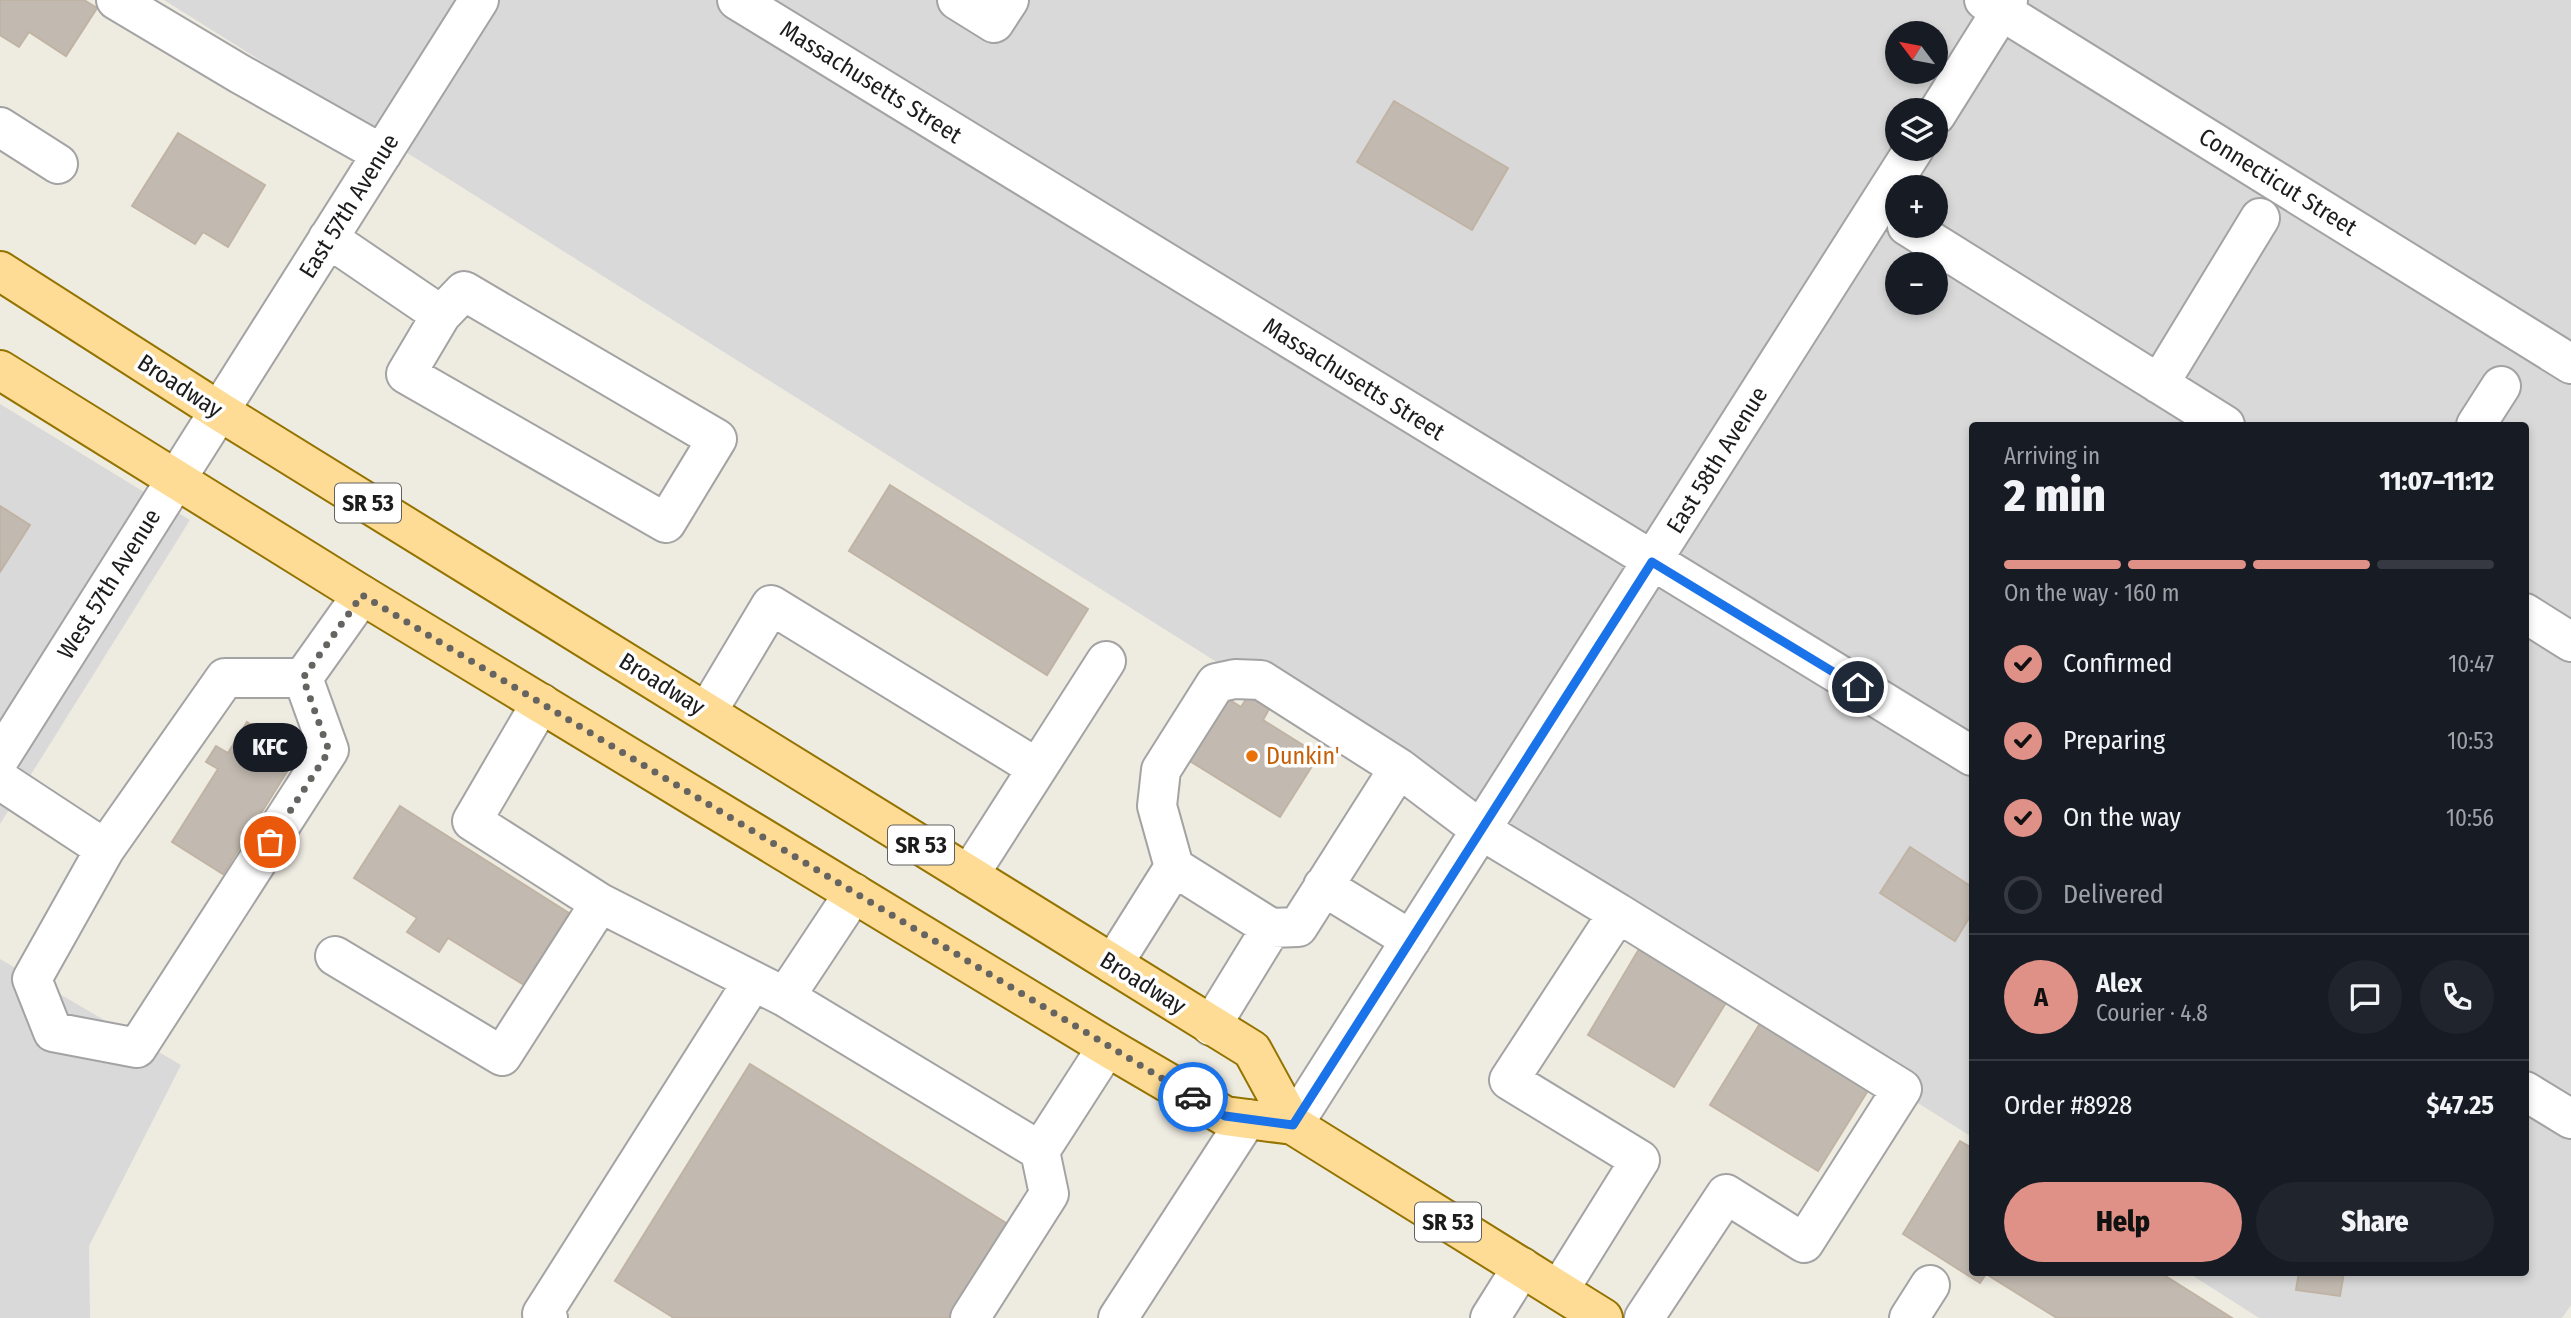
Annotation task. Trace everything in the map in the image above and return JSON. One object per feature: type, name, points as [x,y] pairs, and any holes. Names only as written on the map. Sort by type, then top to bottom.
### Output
[{"type":"main road","name":"Broadway","points":[[0,271],[219,411],[1252,1050],[1293,1125]]},
{"type":"main road","name":"Broadway","points":[[0,370],[362,595],[1107,1047],[1225,1116],[1293,1125],[1603,1318]]},
{"type":"street","points":[[116,0],[382,154]]},
{"type":"street","name":"East 57th Avenue","points":[[219,411],[479,0]]},
{"type":"street","name":"Massachusetts Street","points":[[737,0],[1969,754]]},
{"type":"street","points":[[957,0],[994,23],[1009,0]]},
{"type":"street","points":[[1945,98],[1998,4]]},
{"type":"street","name":"Connecticut Street","points":[[1998,4],[2571,364]]},
{"type":"street","points":[[0,127],[58,164]]},
{"type":"street","points":[[2159,384],[2260,218]]},
{"type":"street","name":"East 58th Avenue","points":[[1293,1125],[1652,562],[1885,230]]},
{"type":"street","points":[[328,238],[441,316]]},
{"type":"street","points":[[1927,238],[2220,422]]},
{"type":"street","points":[[464,291],[717,439],[666,523],[406,374],[441,316],[464,291]]},
{"type":"street","points":[[2478,422],[2501,386]]},
{"type":"street","name":"West 57th Avenue","points":[[0,758],[219,411]]},
{"type":"street","points":[[303,678],[362,595]]},
{"type":"street","points":[[707,712],[771,606],[1037,768]]},
{"type":"street","points":[[2529,616],[2571,642]]},
{"type":"street","points":[[969,875],[1106,661]]},
{"type":"street","points":[[225,678],[303,678],[329,751],[137,1048],[54,1032],[32,979],[105,849],[225,678]]},
{"type":"street","points":[[1399,768],[1298,927],[1271,928],[1174,867],[1157,806],[1161,770],[1216,683],[1235,679],[1261,680],[1399,768],[1481,830],[1902,1089],[1804,1243],[1726,1194],[1644,1318]]},
{"type":"street","points":[[541,703],[472,821],[600,903],[769,989],[1040,1151]]},
{"type":"street","points":[[0,780],[105,849]]},
{"type":"street","points":[[1113,964],[1174,867]]},
{"type":"street","points":[[1323,886],[1411,940]]},
{"type":"street","points":[[548,1318],[542,1314],[769,989],[854,893]]},
{"type":"street","points":[[335,956],[502,1056],[600,903]]},
{"type":"street","points":[[1559,1290],[1640,1160],[1508,1080],[1618,913]]},
{"type":"street","points":[[1211,1026],[1271,928]]},
{"type":"street","points":[[970,1318],[1049,1194],[1040,1151],[1107,1047]]},
{"type":"street","points":[[2529,1093],[2571,1119]]},
{"type":"street","points":[[1118,1318],[1247,1119]]},
{"type":"street","points":[[1490,1318],[1522,1267]]},
{"type":"street","points":[[1909,1318],[1930,1285]]},
{"type":"shaded area","points":[[164,0],[2571,0],[2571,1305],[2562,1318],[2259,1318],[2193,1276],[2529,1276],[2529,422],[1969,422],[1969,1135]]},
{"type":"shaded area","points":[[0,404],[190,520],[0,824]]},
{"type":"shaded area","points":[[0,959],[181,1065],[89,1246],[90,1318],[0,1318]]},
{"type":"building","points":[[0,0],[84,0],[97,8],[66,56],[29,32],[19,47],[0,35]]},
{"type":"building","points":[[1394,101],[1508,168],[1472,230],[1357,162]]},
{"type":"building","points":[[178,133],[265,185],[228,247],[203,232],[195,244],[132,206]]},
{"type":"building","points":[[890,485],[1088,609],[1047,675],[849,551]]},
{"type":"building","points":[[0,506],[30,525],[0,572]]},
{"type":"building","name":"Dunkin'","points":[[1248,696],[1269,709],[1263,720],[1319,755],[1280,817],[1185,758],[1194,744],[1199,747],[1228,699],[1241,707]]},
{"type":"building","points":[[247,722],[298,754],[223,874],[172,842],[218,769],[206,762],[216,746],[228,753]]},
{"type":"building","points":[[400,806],[569,913],[524,985],[448,938],[439,952],[407,932],[417,918],[354,878]]},
{"type":"building","points":[[1910,847],[1969,885],[1969,918],[1955,941],[1880,893]]},
{"type":"building","points":[[1639,949],[1727,1001],[1674,1087],[1588,1035]]},
{"type":"building","points":[[1764,1017],[1872,1084],[1818,1171],[1710,1105]]},
{"type":"building","points":[[750,1064],[1011,1226],[953,1318],[674,1318],[615,1281]]},
{"type":"building","points":[[1960,1141],[1969,1146],[1969,1276],[1903,1234]]},
{"type":"building","points":[[1969,1276],[1985,1276],[1980,1283]]},
{"type":"building","points":[[1989,1276],[2165,1276],[2232,1318],[2057,1318]]},
{"type":"building","points":[[2298,1276],[2343,1276],[2340,1296],[2296,1290]]},
{"type":"way so far","points":[[270,842],[329,751],[303,678],[362,595],[1193,1097]]},
{"type":"place","name":"Dunkin'","points":[[1252,756]]},
{"type":"place","name":"KFC","points":[[270,842]]},
{"type":"route","points":[[1193,1097],[1225,1116],[1293,1125],[1652,562],[1858,687]]}]
